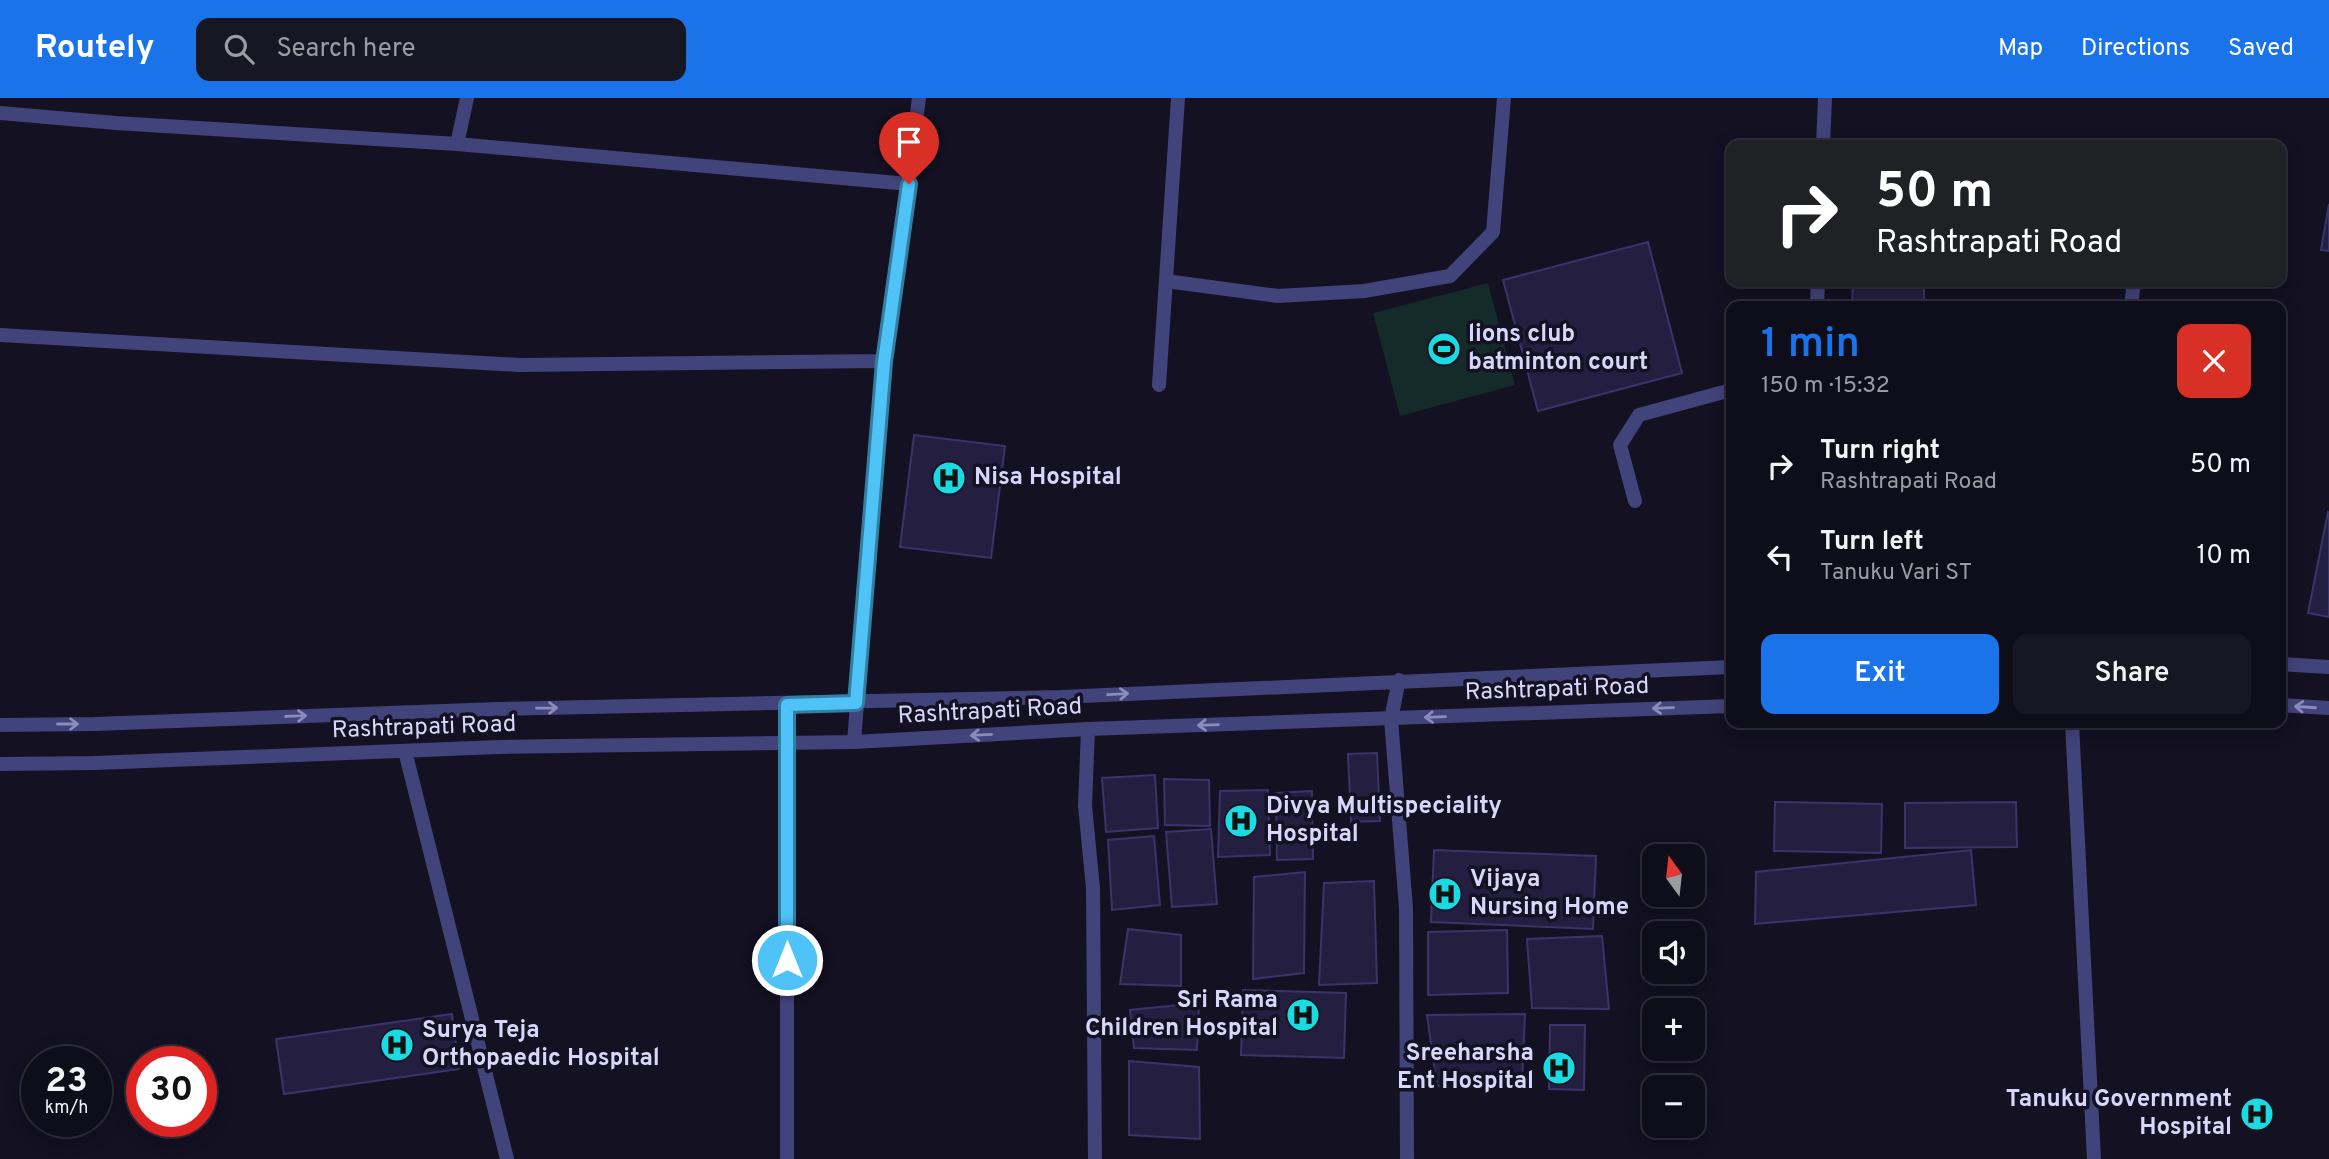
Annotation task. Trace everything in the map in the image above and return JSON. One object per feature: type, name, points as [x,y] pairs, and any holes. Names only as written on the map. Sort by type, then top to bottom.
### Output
[{"type":"street","points":[[457,144],[467,98]]},
{"type":"street","points":[[854,742],[884,362],[919,98]]},
{"type":"street","points":[[1159,385],[1178,98]]},
{"type":"street","points":[[1166,281],[1278,296],[1364,291],[1450,276],[1493,232],[1504,98]]},
{"type":"street","points":[[1823,140],[1825,98]]},
{"type":"street","points":[[0,113],[116,123],[457,144],[909,184]]},
{"type":"street","points":[[0,335],[520,365],[884,362]]},
{"type":"street","points":[[1635,501],[1620,445],[1639,415],[1726,391]]},
{"type":"street","points":[[2286,664],[2329,667]]},
{"type":"street","name":"Rashtrapati Road","points":[[0,725],[498,709],[787,705],[1061,697],[1726,667]]},
{"type":"street","points":[[1399,680],[1391,719],[1406,908],[1407,1159]]},
{"type":"street","points":[[787,705],[787,1159]]},
{"type":"street","points":[[2286,705],[2329,708]]},
{"type":"street","name":"Rashtrapati Road","points":[[0,764],[405,751],[854,742],[1088,729],[1726,706]]},
{"type":"street","points":[[2072,728],[2094,1159]]},
{"type":"street","points":[[1088,729],[1085,806],[1093,888],[1095,1159]]},
{"type":"street","points":[[405,751],[507,1159]]},
{"type":"green space","name":"lions club batminton court","points":[[1488,283],[1515,385],[1400,416],[1373,313]]},
{"type":"building","points":[[2329,204],[2329,251],[2321,250]]},
{"type":"building","points":[[1648,242],[1682,373],[1538,411],[1503,280]]},
{"type":"building","points":[[1853,287],[1924,287],[1924,301],[1852,301]]},
{"type":"building","points":[[914,435],[1005,446],[991,558],[900,547]]},
{"type":"building","points":[[2329,513],[2329,617],[2308,613]]},
{"type":"building","points":[[1377,753],[1380,821],[1351,822],[1348,754]]},
{"type":"building","points":[[1155,775],[1158,828],[1106,832],[1102,778]]},
{"type":"building","points":[[1164,779],[1209,780],[1210,826],[1165,825]]},
{"type":"building","points":[[1268,790],[1270,855],[1218,857],[1220,791]]},
{"type":"building","points":[[1312,791],[1313,859],[1277,860],[1276,793]]},
{"type":"building","points":[[1775,802],[1882,804],[1881,853],[1774,851]]},
{"type":"building","points":[[2016,802],[2017,847],[1905,848],[1905,803]]},
{"type":"building","points":[[1211,829],[1217,904],[1172,907],[1166,832]]},
{"type":"building","points":[[1154,836],[1160,905],[1112,910],[1108,840]]},
{"type":"building","points":[[1434,850],[1596,856],[1593,929],[1431,922]]},
{"type":"building","points":[[1971,850],[1976,905],[1755,924],[1756,872]]},
{"type":"building","points":[[1305,872],[1304,973],[1253,979],[1254,877]]},
{"type":"building","points":[[1374,881],[1377,983],[1319,985],[1324,883]]},
{"type":"building","points":[[1128,929],[1181,935],[1181,986],[1120,984]]},
{"type":"building","points":[[1507,930],[1508,993],[1428,995],[1428,932]]},
{"type":"building","points":[[1602,936],[1609,1009],[1532,1008],[1527,939]]},
{"type":"building","points":[[1243,990],[1346,993],[1344,1058],[1241,1055]]},
{"type":"building","points":[[1199,1003],[1197,1050],[1134,1048],[1130,1010]]},
{"type":"building","points":[[452,1014],[459,1069],[284,1094],[276,1039]]},
{"type":"building","points":[[1525,1014],[1522,1081],[1437,1086],[1427,1015]]},
{"type":"building","points":[[1550,1025],[1585,1025],[1584,1090],[1549,1089]]},
{"type":"building","points":[[1129,1061],[1199,1067],[1200,1139],[1129,1135]]},
{"type":"place","name":"lions club batminton court","points":[[1444,349]]},
{"type":"place","name":"Nisa Hospital","points":[[949,478]]},
{"type":"place","name":"Divya Multispeciality Hospital","points":[[1241,821]]},
{"type":"place","name":"Vijaya Nursing Home","points":[[1445,894]]},
{"type":"place","name":"Sri Rama Children Hospital","points":[[1303,1015]]},
{"type":"place","name":"Surya Teja Orthopaedic Hospital","points":[[397,1045]]},
{"type":"place","name":"Sreeharsha Ent Hospital","points":[[1559,1068]]},
{"type":"place","name":"Tanuku Government Hospital","points":[[2257,1114]]},
{"type":"route","points":[[787,960],[787,705],[856,703],[884,362],[909,184]]}]
